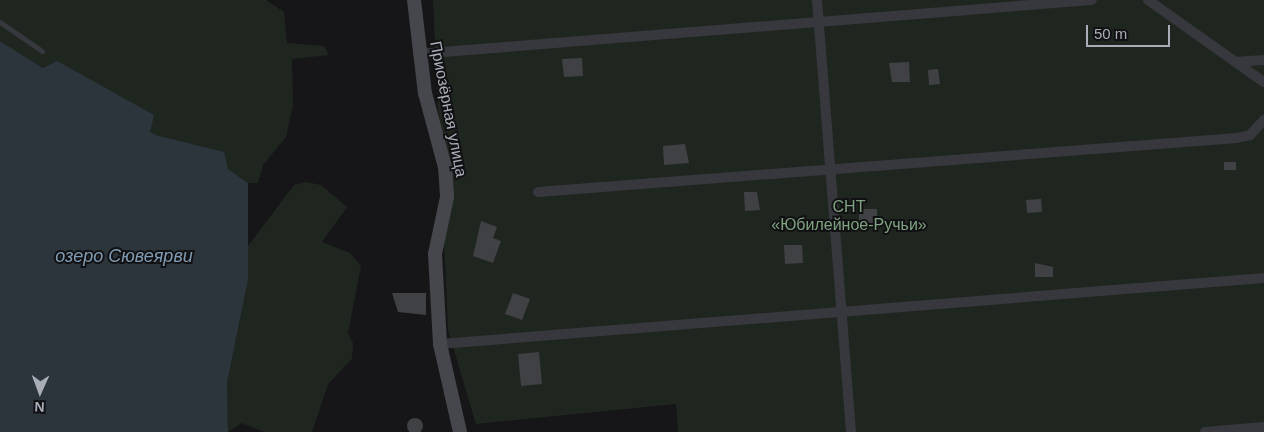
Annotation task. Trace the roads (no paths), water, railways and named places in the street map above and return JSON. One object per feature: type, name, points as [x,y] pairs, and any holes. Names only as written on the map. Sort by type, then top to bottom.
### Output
[{"type":"street","name":"Приозёрная улица","points":[[414,0],[418,54],[445,167],[447,197],[435,254],[440,344],[460,432]]},
{"type":"street","points":[[817,0],[840,313],[851,432]]},
{"type":"street","points":[[418,54],[1092,0]]},
{"type":"street","points":[[1148,0],[1264,82]]},
{"type":"street","points":[[1235,62],[1264,60]]},
{"type":"street","points":[[538,192],[829,168],[1237,138],[1250,135],[1264,120]]},
{"type":"street","points":[[440,344],[1264,278]]},
{"type":"street","points":[[1205,432],[1264,427]]},
{"type":"lane","points":[[0,22],[42,51]]},
{"type":"water","name":"озеро Сювеярви","points":[[0,41],[43,68],[57,61],[154,115],[150,132],[156,135],[224,152],[228,169],[248,183],[248,280],[227,383],[228,432],[0,432]]},
{"type":"park label","name":"СНТ «Юбилейное-Ручьи»","points":[[849,216]]}]
